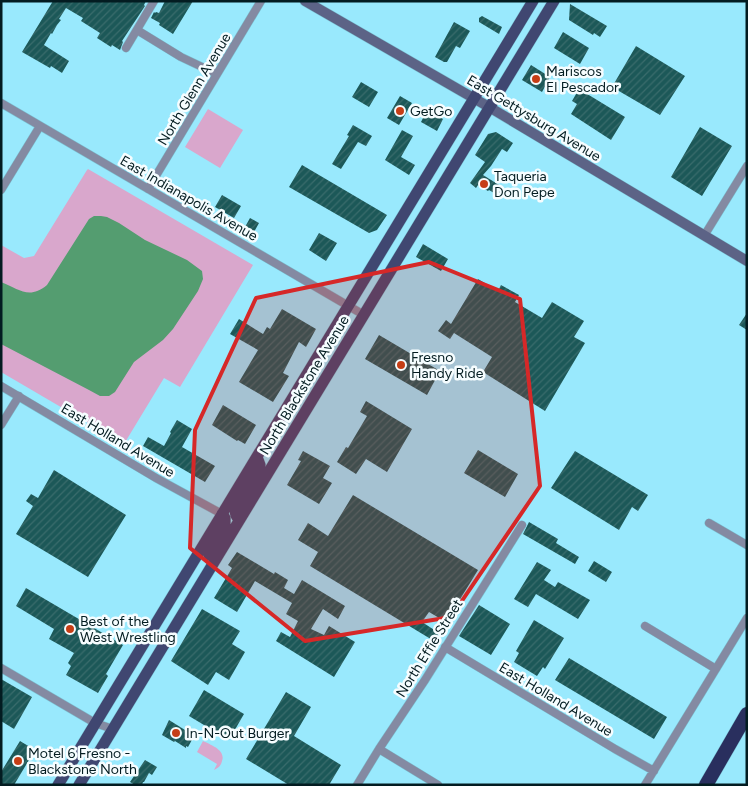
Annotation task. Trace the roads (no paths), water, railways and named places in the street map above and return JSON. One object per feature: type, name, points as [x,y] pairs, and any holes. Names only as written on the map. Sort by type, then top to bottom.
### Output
[{"type":"highway","points":[[706,785],[747,714]]},
{"type":"main road","name":"North Blackstone Avenue","points":[[58,785],[533,1]]},
{"type":"main road","name":"North Blackstone Avenue","points":[[79,785],[554,1]]},
{"type":"main road","points":[[240,519],[235,513],[237,506],[259,471],[260,465],[256,457]]},
{"type":"main road","points":[[204,578],[203,569],[206,560],[225,526],[225,518],[222,514]]},
{"type":"street","points":[[126,48],[154,1]]},
{"type":"street","name":"North Glenn Avenue","points":[[148,189],[261,1]]},
{"type":"street","name":"East Gettysburg Avenue","points":[[305,1],[490,107],[747,262]]},
{"type":"street","points":[[137,30],[181,57],[217,74]]},
{"type":"street","name":"East Indianapolis Avenue","points":[[1,103],[364,315]]},
{"type":"street","points":[[1,190],[40,126]]},
{"type":"street","points":[[704,236],[747,166]]},
{"type":"street","name":"East Holland Avenue","points":[[1,386],[156,478],[222,514]]},
{"type":"street","points":[[1,425],[19,396]]},
{"type":"street","points":[[709,523],[747,545]]},
{"type":"street","name":"North Effie Street","points":[[357,785],[522,525]]},
{"type":"street","points":[[645,785],[747,618]]},
{"type":"street","points":[[645,626],[716,669]]},
{"type":"street","name":"East Holland Avenue","points":[[445,648],[654,772]]},
{"type":"street","points":[[1,668],[95,723],[113,729]]},
{"type":"street","points":[[379,749],[438,785]]},
{"type":"place","name":"Mariscos El Pescador","points":[[536,79]]},
{"type":"place","name":"GetGo","points":[[400,111]]},
{"type":"place","name":"Taqueria Don Pepe","points":[[484,184]]},
{"type":"place","name":"Fresno Handy Ride","points":[[401,365]]},
{"type":"place","name":"Best of the West Wrestling","points":[[70,629]]},
{"type":"place","name":"In-N-Out Burger","points":[[176,733]]},
{"type":"place","name":"Motel 6 Fresno - Blackstone North","points":[[18,761]]}]
